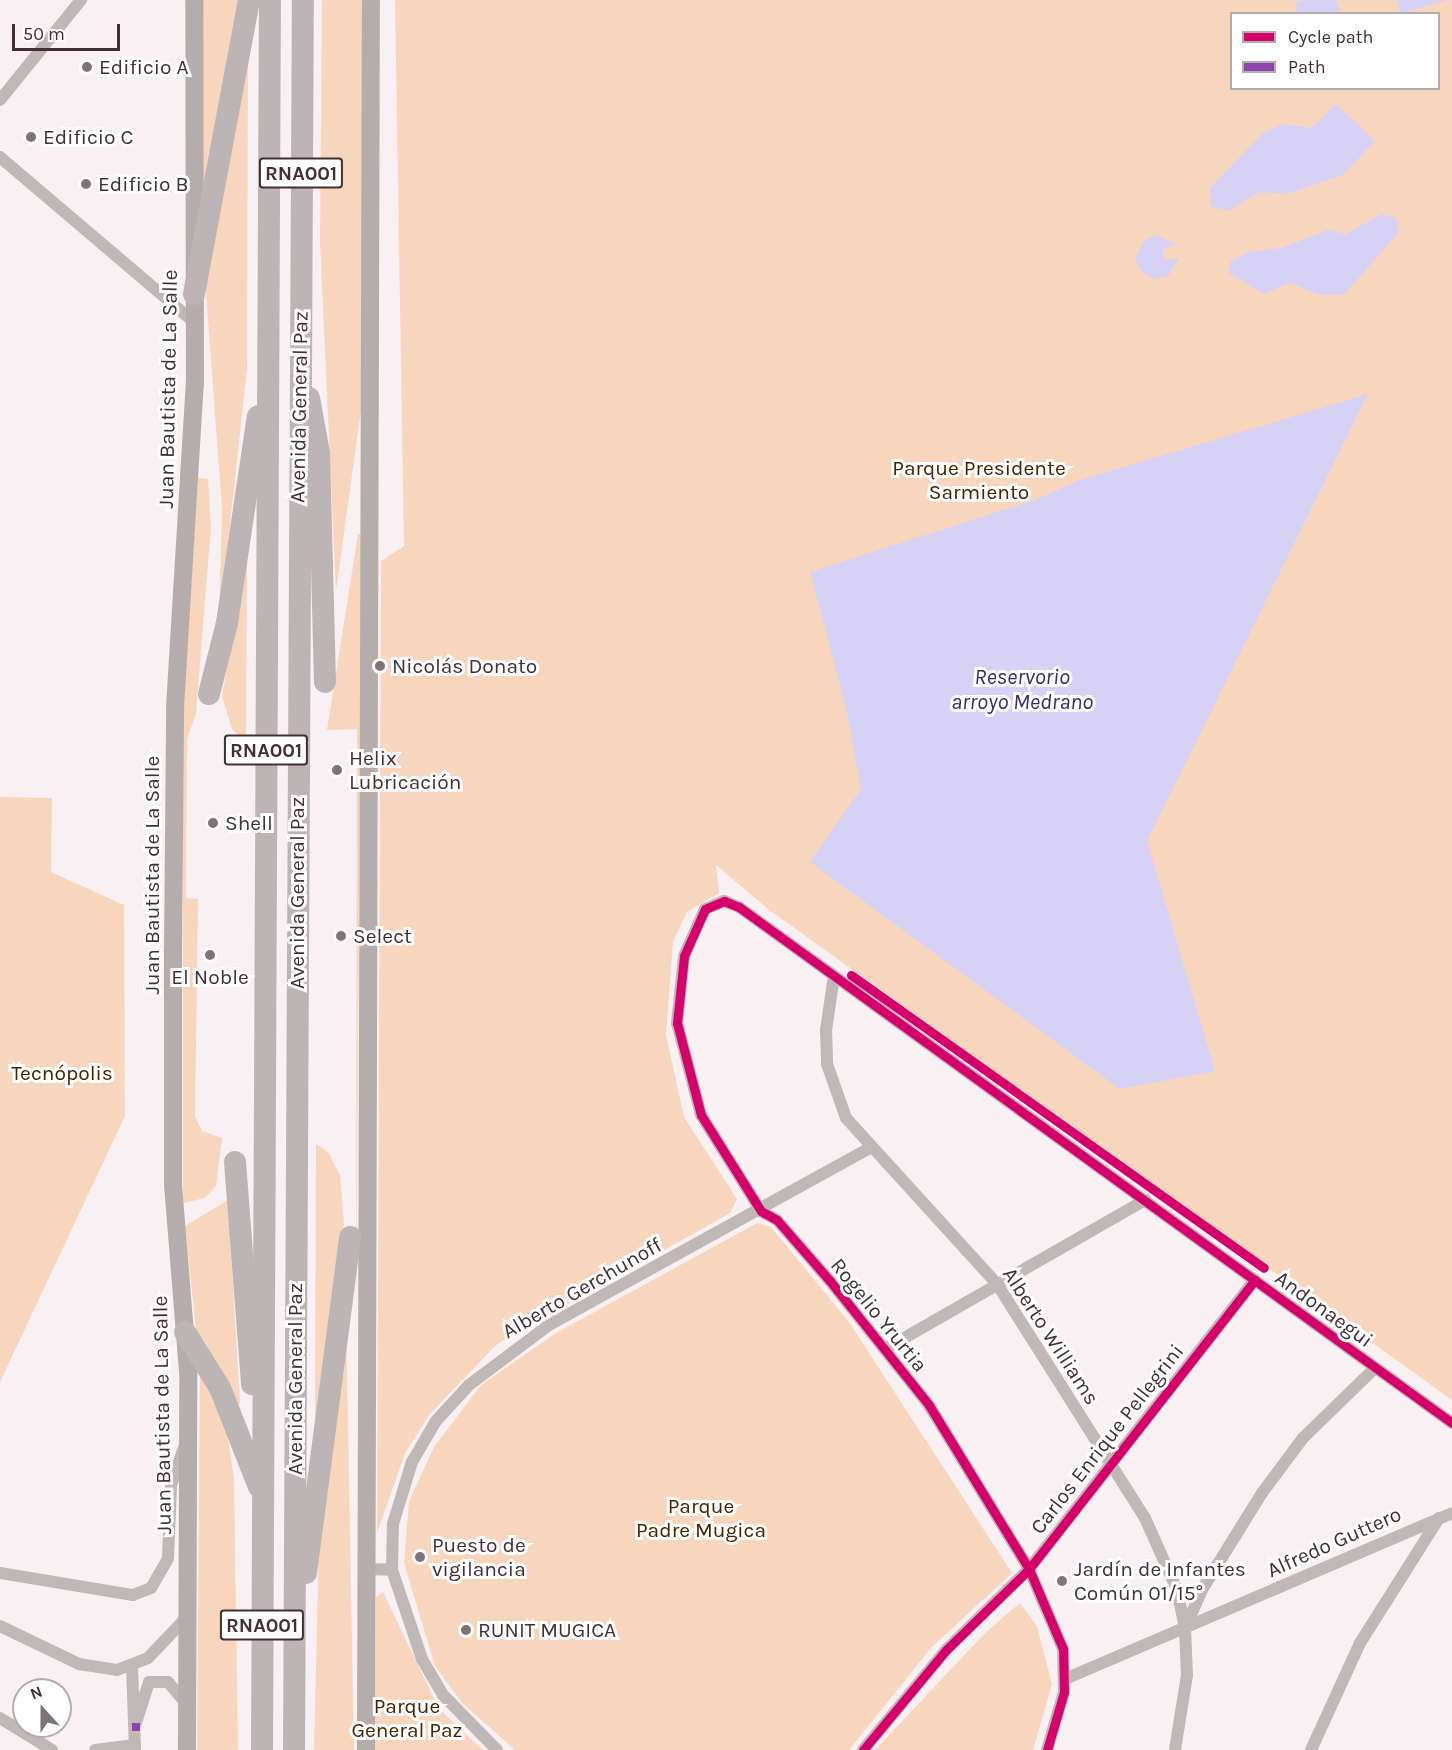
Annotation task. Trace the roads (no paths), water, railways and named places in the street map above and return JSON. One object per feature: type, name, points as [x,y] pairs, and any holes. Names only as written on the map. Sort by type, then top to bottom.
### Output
[{"type":"highway","points":[[194,294],[249,0]]},
{"type":"highway","name":"Avenida General Paz","points":[[262,1750],[270,0]]},
{"type":"highway","name":"Avenida General Paz","points":[[294,1750],[303,0]]},
{"type":"highway","points":[[300,346],[319,453],[325,682]]},
{"type":"highway","points":[[209,694],[227,624],[268,359]]},
{"type":"highway","points":[[235,1162],[264,1499]]},
{"type":"highway","points":[[295,1648],[350,1237]]},
{"type":"highway","points":[[185,1332],[220,1388],[264,1499]]},
{"type":"street","points":[[0,100],[81,0]]},
{"type":"street","name":"Juan Bautista de La Salle","points":[[187,1750],[188,1435],[185,1332],[173,1184],[175,718],[195,323],[194,0]]},
{"type":"street","points":[[366,1750],[371,0]]},
{"type":"street","points":[[0,157],[195,323]]},
{"type":"street","name":"Andonaegui","points":[[705,909],[724,901],[739,907],[1452,1424]]},
{"type":"street","name":"Rogelio Yrurtia","points":[[705,909],[684,956],[677,1023],[701,1114],[761,1210],[777,1220],[885,1349],[928,1406],[1029,1569],[1063,1649],[1065,1679],[1047,1750]]},
{"type":"street","name":"Alberto Williams","points":[[834,976],[826,1030],[829,1072],[846,1118],[870,1148],[997,1284],[1145,1518],[1177,1590],[1185,1628],[1187,1676],[1176,1750]]},
{"type":"street","name":"Alberto Gerchunoff","points":[[497,1750],[442,1695],[422,1659],[392,1570],[393,1524],[412,1462],[436,1421],[469,1385],[549,1325],[870,1148]]},
{"type":"street","points":[[885,1349],[1144,1200]]},
{"type":"street","name":"Carlos Enrique Pellegrini","points":[[863,1750],[946,1650],[1029,1569],[1255,1280]]},
{"type":"street","points":[[1185,1628],[1203,1588],[1262,1493],[1303,1438],[1374,1368]]},
{"type":"street","points":[[0,1573],[133,1594],[151,1588],[168,1558],[171,1485],[188,1435]]},
{"type":"street","name":"Alfredo Guttero","points":[[1065,1679],[1452,1512]]},
{"type":"street","points":[[1311,1750],[1360,1643],[1440,1517]]},
{"type":"street","points":[[368,1569],[392,1570]]},
{"type":"street","points":[[0,1626],[79,1664],[117,1670],[132,1667],[167,1643],[187,1616]]},
{"type":"street","points":[[95,1750],[135,1748],[136,1723],[132,1667]]},
{"type":"street","points":[[136,1723],[149,1682],[168,1682],[187,1705]]},
{"type":"street","points":[[0,1718],[52,1750]]},
{"type":"water","points":[[1304,0],[1336,0],[1340,12],[1298,12],[1295,3]]},
{"type":"water","points":[[1396,0],[1447,0],[1408,12],[1400,12]]},
{"type":"water","points":[[1336,104],[1375,141],[1343,175],[1287,194],[1260,192],[1228,211],[1211,206],[1210,188],[1263,133],[1284,124],[1311,128]]},
{"type":"water","points":[[1382,214],[1396,218],[1399,232],[1344,295],[1320,295],[1290,283],[1264,294],[1229,273],[1230,262],[1249,252],[1281,248],[1328,230],[1346,234]]},
{"type":"water","points":[[1157,235],[1176,245],[1163,249],[1164,260],[1179,258],[1168,276],[1154,279],[1142,272],[1135,259],[1144,240]]},
{"type":"water","name":"Reservorio arroyo Medrano","points":[[1368,394],[1147,841],[1215,1071],[1120,1089],[810,862],[861,789],[847,712],[810,572],[1035,500],[1080,480]]},
{"type":"place","name":"Edificio A","points":[[87,67]]},
{"type":"place","name":"Edificio C","points":[[31,137]]},
{"type":"place","name":"Edificio B","points":[[86,184]]},
{"type":"place","name":"Nicolás Donato","points":[[380,666]]},
{"type":"place","name":"Helix Lubricación","points":[[337,770]]},
{"type":"place","name":"Shell","points":[[213,823]]},
{"type":"place","name":"Select","points":[[341,936]]},
{"type":"place","name":"El Noble","points":[[210,955]]},
{"type":"place","name":"Puesto de vigilancia","points":[[420,1557]]},
{"type":"place","name":"Jardín de Infantes Común 01/15°","points":[[1062,1581]]},
{"type":"place","name":"RUNIT MUGICA","points":[[466,1630]]},
{"type":"park label","name":"Parque Presidente Sarmiento","points":[[979,480]]},
{"type":"park label","name":"Tecnópolis","points":[[62,1073]]},
{"type":"park label","name":"Parque Padre Mugica","points":[[701,1518]]},
{"type":"park label","name":"Parque General Paz","points":[[407,1718]]}]
